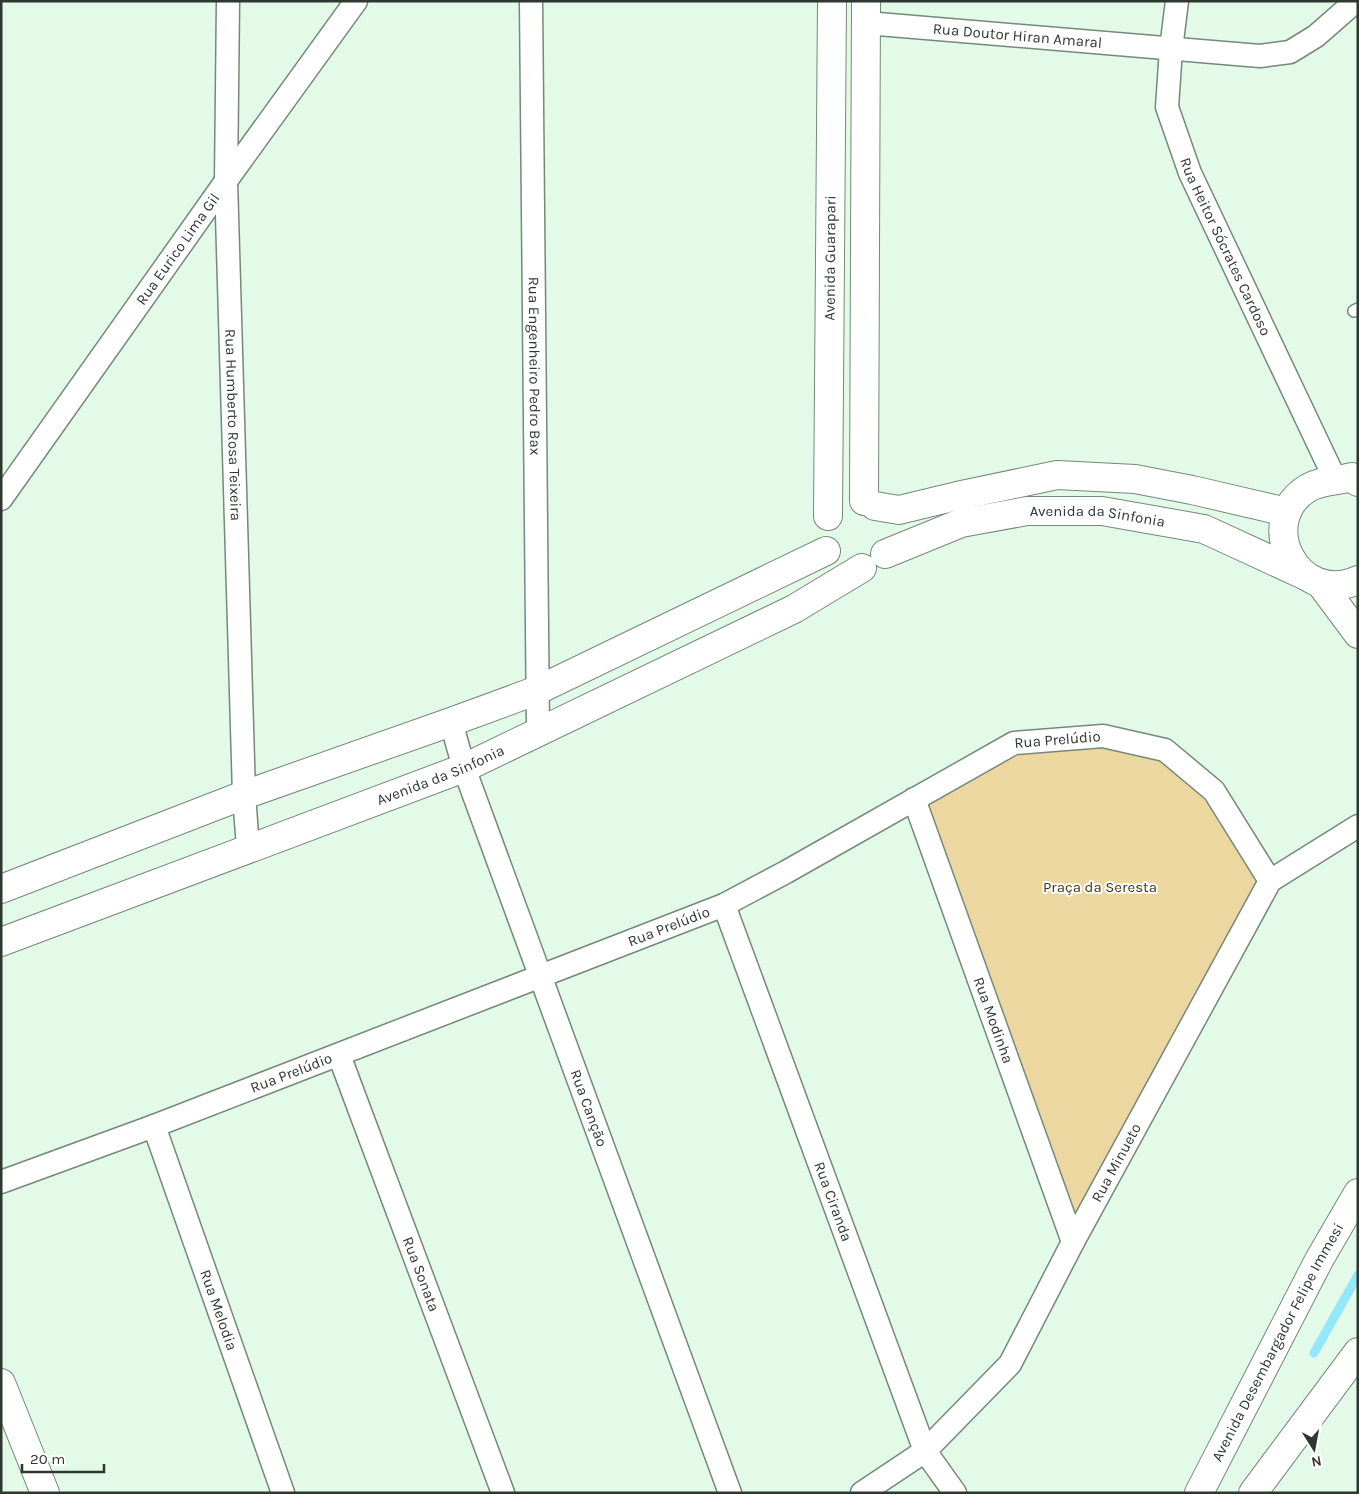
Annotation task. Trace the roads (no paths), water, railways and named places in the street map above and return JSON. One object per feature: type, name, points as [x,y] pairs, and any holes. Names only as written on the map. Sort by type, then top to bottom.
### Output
[{"type":"street","name":"Rua Humberto Rosa Teixeira","points":[[228,1],[226,181],[244,795],[248,848]]},
{"type":"street","name":"Rua Eurico Lima Gil","points":[[1,499],[356,1]]},
{"type":"street","name":"Rua Engenheiro Pedro Bax","points":[[531,1],[538,732]]},
{"type":"street","name":"Rua Heitor Sócrates Cardoso","points":[[1177,1],[1167,107],[1190,173],[1351,478]]},
{"type":"street","name":"Rua Doutor Hiran Amaral","points":[[866,12],[1171,49],[1260,56],[1290,52],[1316,36],[1356,1]]},
{"type":"street","points":[[832,12],[866,12],[870,504]]},
{"type":"street","name":"Avenida Guarapari","points":[[828,516],[832,12]]},
{"type":"street","points":[[862,568],[841,565],[832,559],[826,551],[822,539],[823,528],[828,516],[844,503],[854,501],[899,510],[1057,475],[1135,479],[1288,512]]},
{"type":"street","name":"Avenida da Sinfonia","points":[[1351,478],[1323,482],[1308,488],[1296,498],[1288,512],[1283,530],[1286,547],[1293,564],[1313,579],[1358,634]]},
{"type":"street","points":[[870,504],[883,513],[888,523],[891,533],[890,544],[885,554]]},
{"type":"street","name":"Avenida da Sinfonia","points":[[1,942],[464,768],[794,609],[862,568],[871,566],[885,554],[962,524],[1027,511],[1102,511],[1204,529],[1313,579],[1335,585],[1349,584],[1358,580]]},
{"type":"street","points":[[1,889],[244,795],[538,690],[826,551]]},
{"type":"street","name":"Rua Canção","points":[[451,722],[464,768],[730,1493]]},
{"type":"street","name":"Rua Prelúdio","points":[[1,1182],[154,1126],[724,905],[1014,743],[1103,736],[1165,750],[1214,791],[1270,881]]},
{"type":"street","name":"Rua Modinha","points":[[914,799],[1073,1242]]},
{"type":"street","name":"Rua Minueto","points":[[862,1493],[926,1451],[1010,1364],[1073,1242],[1270,881],[1358,826]]},
{"type":"street","name":"Rua Ciranda","points":[[724,905],[926,1451],[955,1493]]},
{"type":"street","name":"Rua Sonata","points":[[339,1055],[503,1493]]},
{"type":"street","name":"Rua Melodia","points":[[154,1126],[283,1493]]},
{"type":"street","name":"Avenida Desembargador Felipe Immesi","points":[[1199,1493],[1319,1260],[1358,1193]]},
{"type":"street","points":[[1253,1493],[1358,1352]]},
{"type":"street","points":[[1,1383],[45,1493]]},
{"type":"waterway","points":[[1314,1353],[1358,1275]]},
{"type":"park label","name":"Praça da Seresta","points":[[1100,887]]}]
